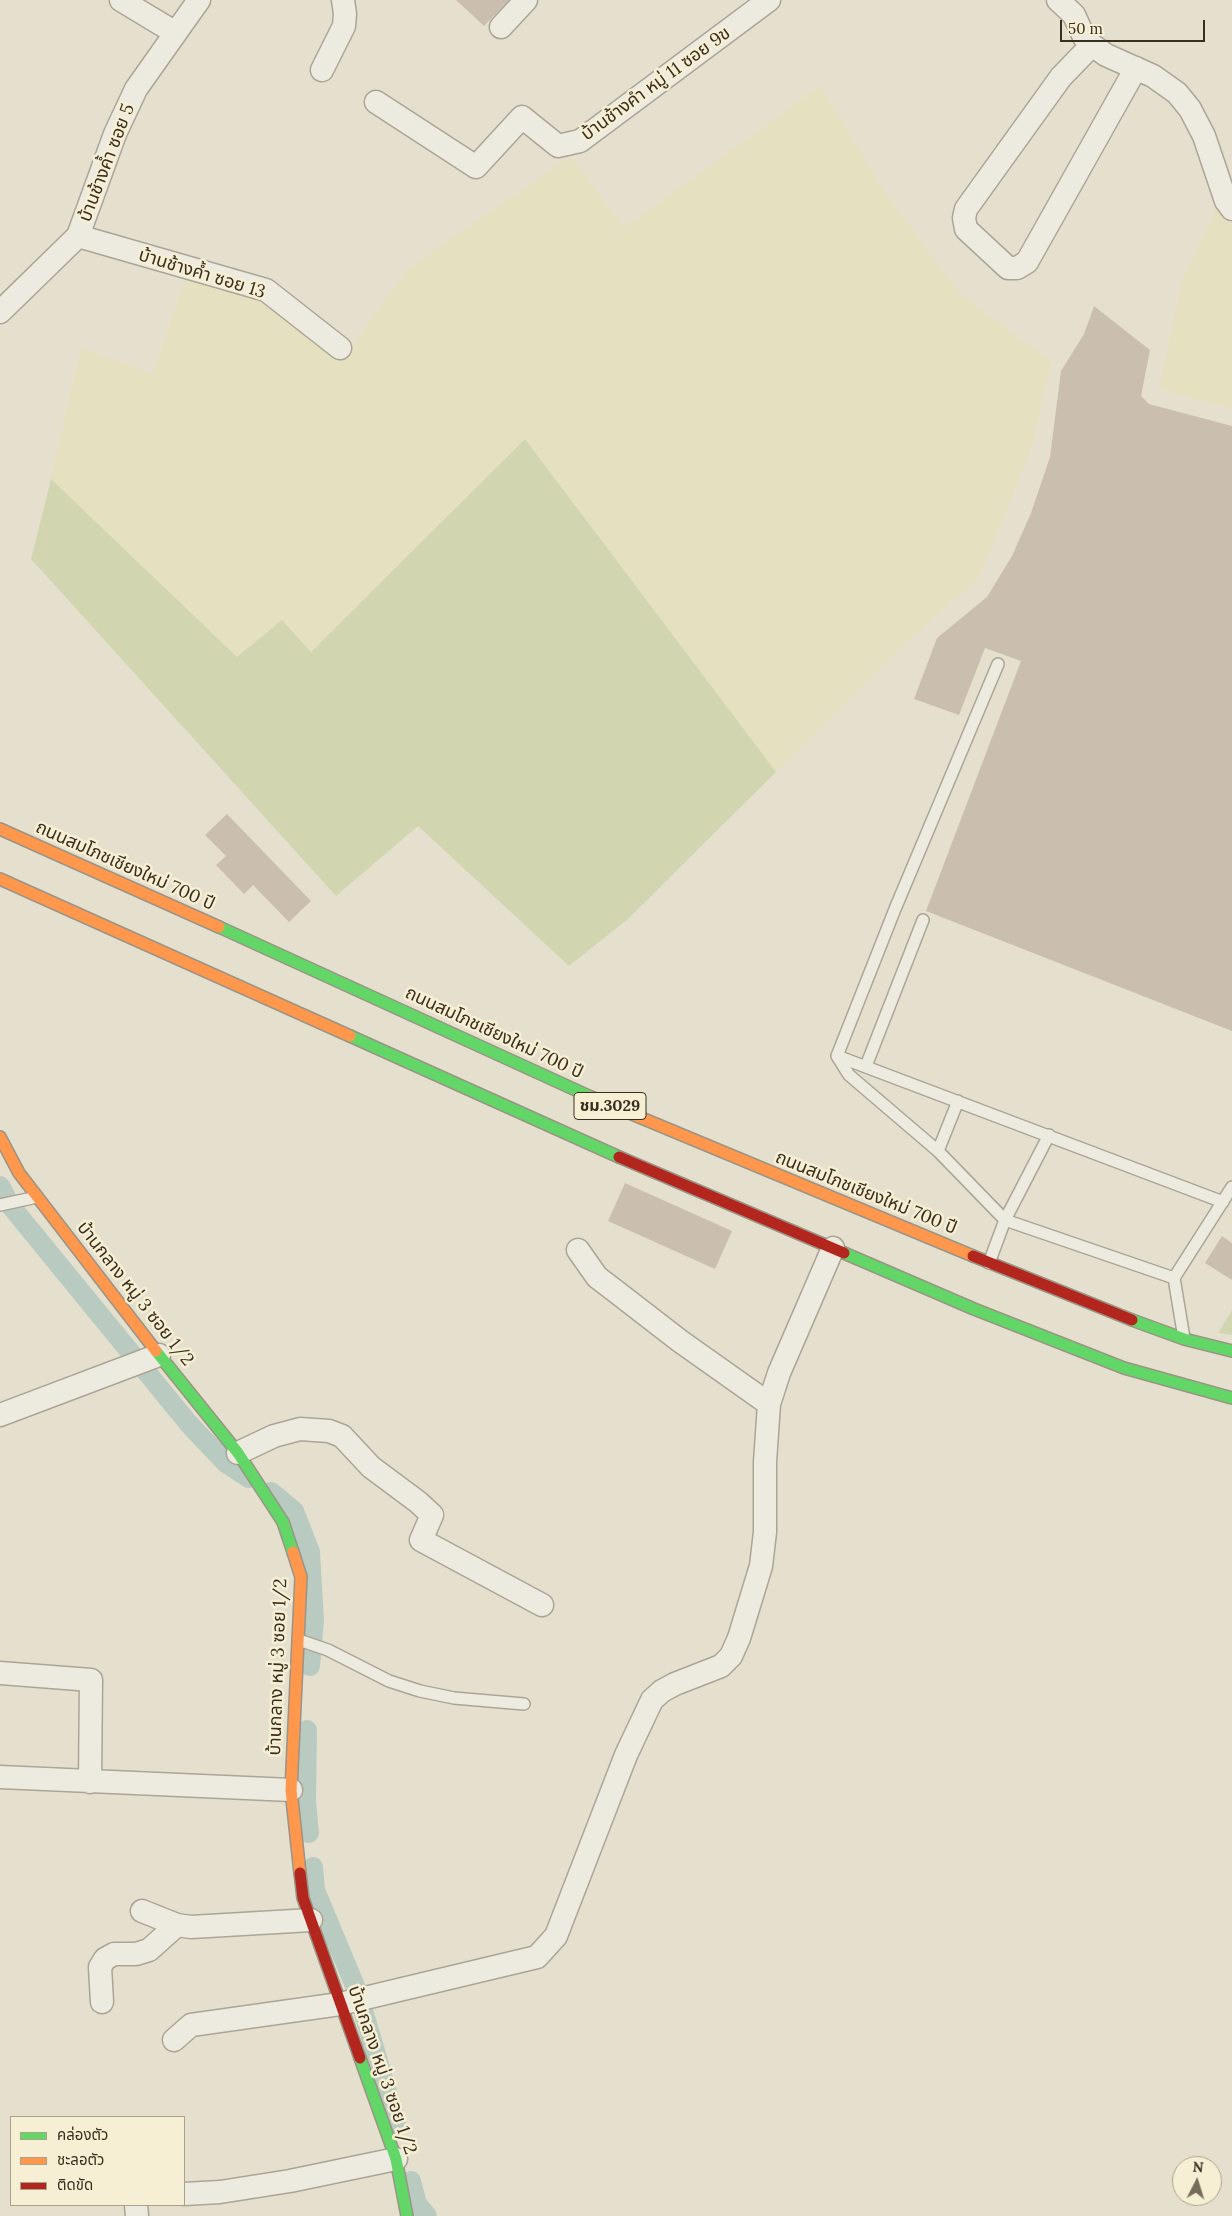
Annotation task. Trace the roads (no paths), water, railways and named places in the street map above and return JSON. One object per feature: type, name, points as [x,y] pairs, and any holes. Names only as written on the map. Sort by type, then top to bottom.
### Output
[{"type":"main road","name":"ถนนสมโภชเชียงใหม่ 700 ปี","points":[[0,829],[622,1111],[1096,1307],[1184,1339],[1232,1351]]},
{"type":"main road","name":"ชม.3029","points":[[0,879],[596,1147],[974,1308],[1124,1368],[1232,1398]]},
{"type":"main road","name":"บ้านกลาง หมู่ 3 ซอย 1/2","points":[[0,1137],[19,1173],[159,1355],[238,1453],[283,1522],[301,1577],[303,1641],[291,1790],[303,1898],[396,2159],[407,2216]]},
{"type":"street","points":[[120,0],[174,32]]},
{"type":"street","name":"บ้านช้างค้ำ ซอย 5","points":[[0,312],[78,236],[115,134],[136,89],[174,32],[199,0]]},
{"type":"street","points":[[322,70],[344,26],[343,0]]},
{"type":"street","points":[[501,27],[526,0]]},
{"type":"street","name":"บ้านช้างคำ หมู่ 11 ซอย 9ข","points":[[376,102],[476,167],[522,117],[558,146],[580,141],[769,0]]},
{"type":"street","points":[[1058,0],[1074,15],[1084,37],[1092,45],[1106,55],[1153,76],[1178,93],[1190,109],[1204,136],[1226,201],[1232,209]]},
{"type":"street","points":[[1092,45],[1060,77],[966,209],[964,218],[966,229],[1008,268],[1017,268],[1027,262],[1136,68]]},
{"type":"street","name":"บ้านช้างค้ำ ซอย 13","points":[[78,236],[266,290],[340,348]]},
{"type":"street","points":[[174,2040],[190,2025],[340,2004],[537,1957],[556,1936],[626,1755],[652,1700],[662,1691],[675,1684],[721,1666],[731,1656],[739,1638],[761,1566],[765,1532],[769,1404],[779,1373],[833,1248]]},
{"type":"street","points":[[578,1250],[597,1276],[614,1290],[680,1341],[769,1404]]},
{"type":"street","points":[[0,1415],[159,1355]]},
{"type":"street","points":[[238,1453],[274,1436],[300,1429],[330,1431],[342,1436],[371,1467],[418,1502],[432,1515],[421,1540],[542,1605]]},
{"type":"street","points":[[0,1673],[91,1680],[90,1782]]},
{"type":"street","points":[[0,1777],[291,1790]]},
{"type":"street","points":[[142,1912],[177,1925],[205,1928],[311,1920]]},
{"type":"street","points":[[102,2002],[100,1967],[105,1959],[114,1954],[136,1954],[149,1950],[177,1925]]},
{"type":"street","points":[[185,2194],[220,2192],[290,2181],[396,2159]]},
{"type":"lane","points":[[837,1056],[895,909],[998,664]]},
{"type":"lane","points":[[866,1066],[923,920]]},
{"type":"lane","points":[[837,1056],[1223,1202]]},
{"type":"lane","points":[[837,1056],[849,1075],[938,1151],[1005,1220],[1174,1278]]},
{"type":"lane","points":[[938,1151],[958,1101]]},
{"type":"lane","points":[[988,1262],[1005,1220],[1049,1135]]},
{"type":"lane","points":[[1184,1339],[1174,1278],[1232,1187]]},
{"type":"lane","points":[[0,1205],[38,1197]]},
{"type":"lane","points":[[303,1641],[328,1650],[382,1678],[420,1691],[454,1698],[524,1704]]},
{"type":"waterway","points":[[0,1186],[10,1205],[189,1424],[226,1463],[249,1478]]},
{"type":"waterway","points":[[271,1492],[294,1511],[310,1552],[314,1621],[310,1666]]},
{"type":"waterway","points":[[307,1730],[306,1802],[309,1833]]},
{"type":"waterway","points":[[313,1867],[315,1890],[358,1993],[397,2126]]},
{"type":"waterway","points":[[411,2181],[417,2204],[427,2216]]}]
